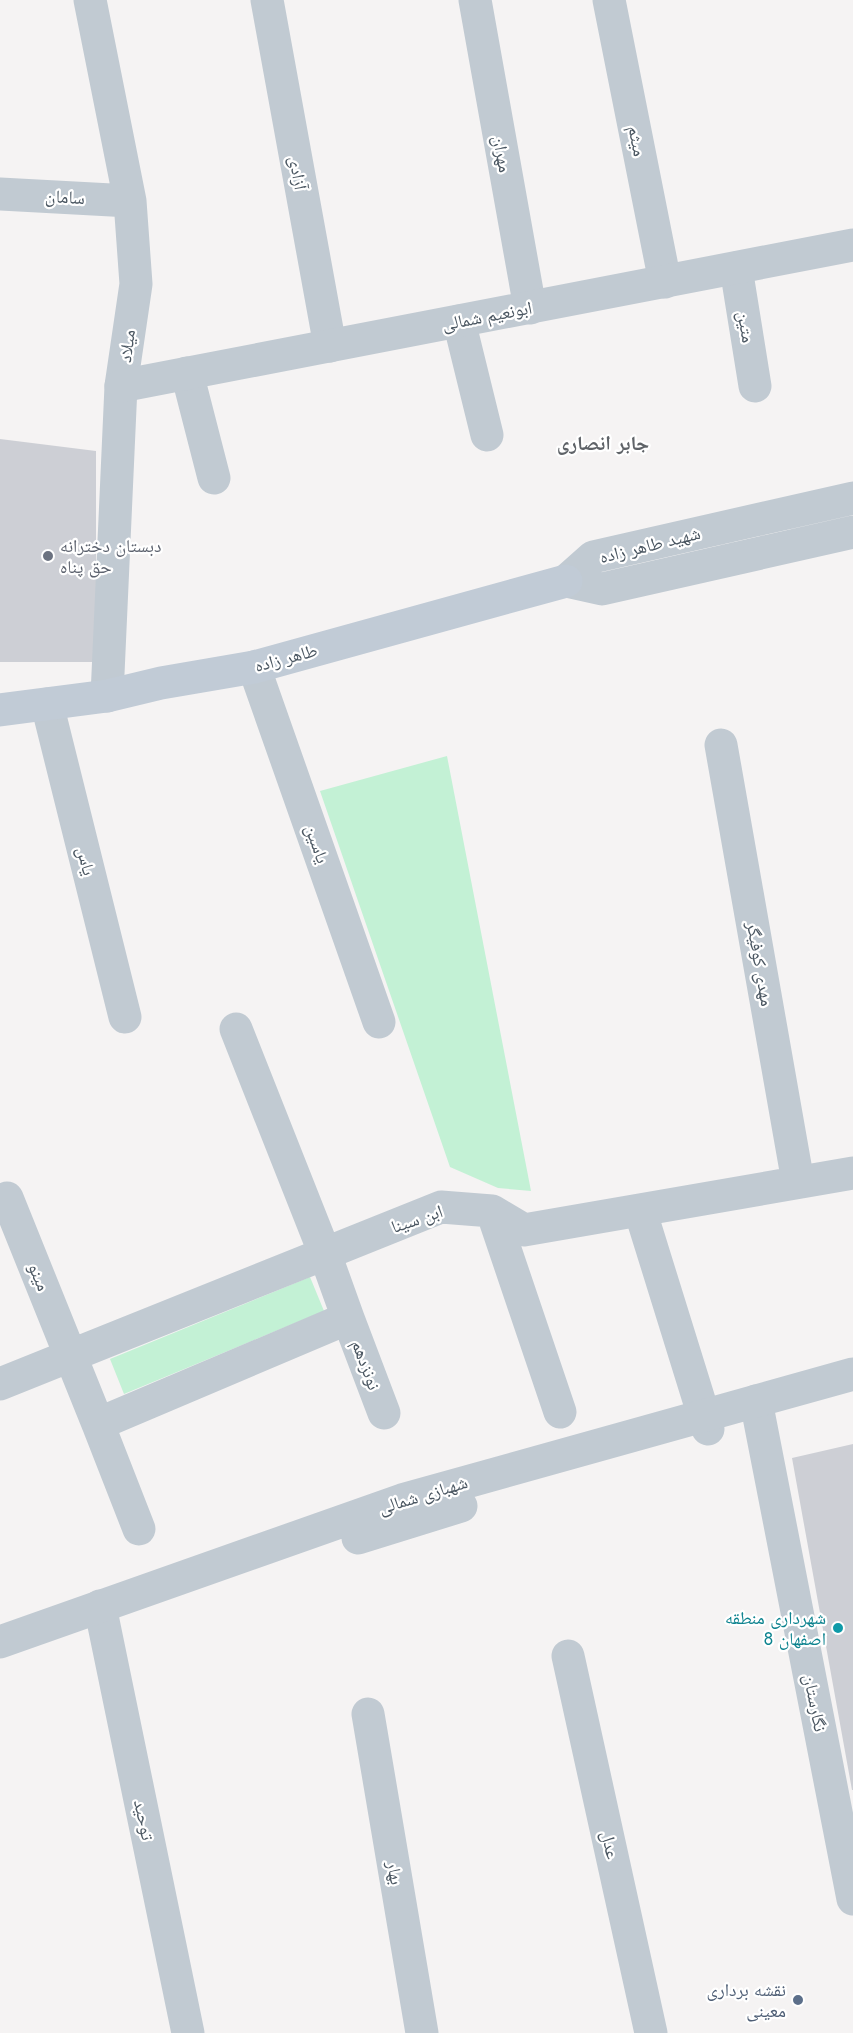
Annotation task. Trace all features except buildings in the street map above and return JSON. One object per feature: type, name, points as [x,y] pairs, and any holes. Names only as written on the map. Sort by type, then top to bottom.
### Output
[{"type":"main road","name":"طاهر زاده","points":[[0,711],[107,696],[160,683],[254,667],[566,581]]},
{"type":"street","name":"میلاد","points":[[90,0],[130,201],[136,284],[121,386],[107,696]]},
{"type":"street","name":"آزادی","points":[[267,0],[330,346]]},
{"type":"street","name":"مهران","points":[[475,0],[530,308]]},
{"type":"street","name":"میثم","points":[[609,0],[665,282]]},
{"type":"street","name":"سامان","points":[[0,194],[130,201]]},
{"type":"street","name":"ابونعیم شمالی","points":[[121,386],[853,245]]},
{"type":"street","name":"متین","points":[[736,268],[755,386]]},
{"type":"street","points":[[459,321],[487,435]]},
{"type":"street","points":[[187,374],[214,478]]},
{"type":"street","name":"شهید طاهر زاده","points":[[566,581],[593,557],[853,498]]},
{"type":"street","name":"شهید طاهر زاده","points":[[566,581],[602,590],[853,531]]},
{"type":"street","name":"یاسین","points":[[254,667],[380,1022]]},
{"type":"street","name":"یاس","points":[[47,704],[125,1017]]},
{"type":"street","name":"مهدی کوفیگر","points":[[721,745],[798,1182]]},
{"type":"street","name":"نونزدهم","points":[[236,1029],[325,1254],[384,1413]]},
{"type":"street","name":"ابن سینا","points":[[0,1384],[441,1207],[492,1211],[524,1230],[853,1173]]},
{"type":"street","name":"مینو","points":[[8,1198],[139,1529]]},
{"type":"street","points":[[640,1210],[706,1422]]},
{"type":"street","points":[[492,1211],[560,1412]]},
{"type":"street","points":[[98,1424],[348,1318]]},
{"type":"street","name":"شهبازی شمالی","points":[[0,1644],[101,1612],[402,1500],[706,1422],[758,1407],[853,1374]]},
{"type":"street","name":"شهبازی شمالی","points":[[758,1407],[853,1388]]},
{"type":"street","name":"نگارستان","points":[[758,1407],[853,1899]]},
{"type":"street","name":"توحید","points":[[101,1612],[188,2033]]},
{"type":"street","name":"عدل","points":[[568,1656],[651,2033]]},
{"type":"street","name":"بهار","points":[[368,1714],[422,2033]]},
{"type":"green space","points":[[447,756],[531,1191],[498,1188],[450,1167],[320,791]]},
{"type":"green space","points":[[310,1277],[324,1311],[124,1394],[110,1359]]},
{"type":"place","name":"دبستان دخترانه حق پناه","points":[[48,556]]},
{"type":"place","name":"شهرداری منطقه 8 اصفهان","points":[[838,1628]]},
{"type":"place","name":"نقشه برداری معینی","points":[[798,2000]]},
{"type":"district","name":"جابر انصاری","points":[[603,443]]}]
